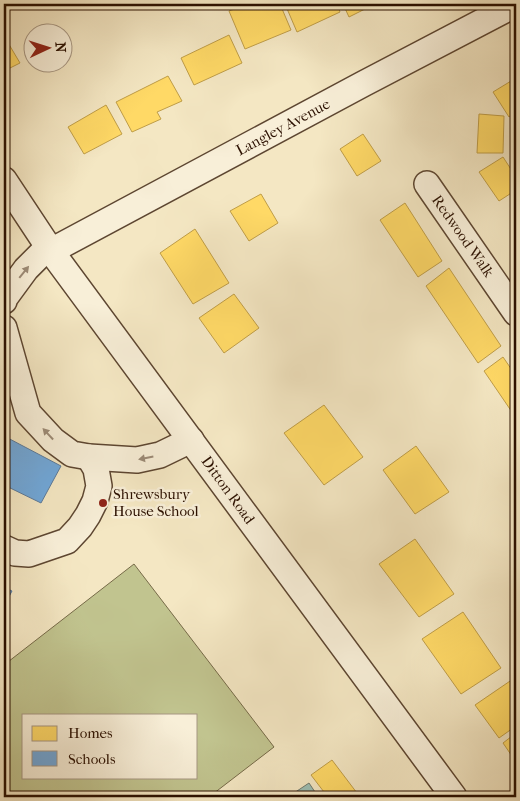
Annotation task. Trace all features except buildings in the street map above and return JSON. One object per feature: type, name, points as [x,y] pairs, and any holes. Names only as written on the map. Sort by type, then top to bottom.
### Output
[{"type":"street","name":"Langley Avenue","points":[[4,301],[26,268],[50,248],[516,4]]},
{"type":"street","name":"Ditton Road","points":[[4,180],[50,248],[447,795]]},
{"type":"street","name":"Redwood Walk","points":[[427,184],[516,313]]},
{"type":"street","points":[[4,328],[28,412],[53,440],[72,454],[136,460],[160,455],[191,440]]},
{"type":"street","points":[[4,548],[15,553],[29,554],[67,541],[88,515],[99,486],[96,469],[89,457]]},
{"type":"green space","points":[[134,564],[274,747],[209,797],[4,797],[4,744],[7,704],[4,700],[4,665]]},
{"type":"water","points":[[309,783],[317,795],[314,797],[288,797]]},
{"type":"place","name":"Shrewsbury House School","points":[[103,503]]}]
